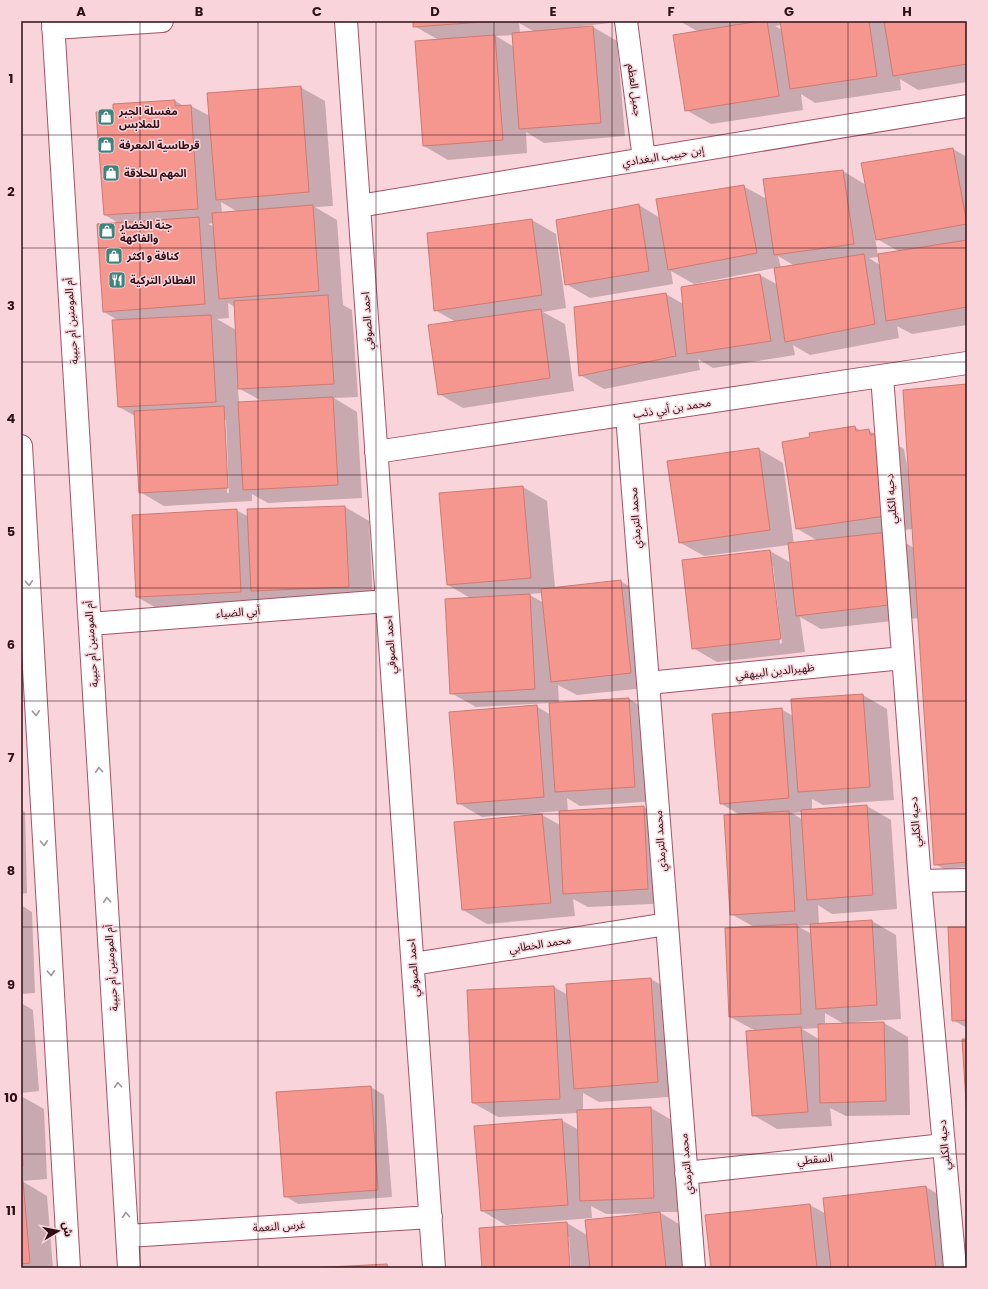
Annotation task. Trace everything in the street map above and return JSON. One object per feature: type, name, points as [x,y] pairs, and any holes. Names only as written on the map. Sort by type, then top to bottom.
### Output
[{"type":"street","points":[[53,25],[162,21]]},
{"type":"street","name":"احمد الصوفي","points":[[346,21],[434,1268]]},
{"type":"street","name":"جميل العظم","points":[[626,21],[644,159]]},
{"type":"street","name":"أم المومنين أم حبيبة","points":[[53,25],[129,1268]]},
{"type":"street","name":"إبن حبيب البغدادي","points":[[359,206],[967,106]]},
{"type":"street","name":"محمد بن أبي ذئب","points":[[376,452],[967,363]]},
{"type":"street","name":"دحيه الكلبي","points":[[882,376],[920,881],[955,1268]]},
{"type":"street","name":"محمد الترمذي","points":[[626,415],[694,1268]]},
{"type":"street","points":[[21,446],[24,550],[69,1268]]},
{"type":"street","name":"أبي الضياء","points":[[90,624],[387,601]]},
{"type":"street","name":"ظهيرالدين البيهقي","points":[[648,683],[903,658]]},
{"type":"street","points":[[920,881],[967,880]]},
{"type":"street","name":"محمد الخطابي","points":[[413,964],[666,924]]},
{"type":"street","name":"السقطي","points":[[686,1173],[944,1145]]},
{"type":"street","name":"غرس النعمة","points":[[128,1236],[431,1217]]},
{"type":"building","points":[[413,21],[496,21],[413,27]]},
{"type":"building","points":[[767,21],[779,96],[685,111],[673,35]]},
{"type":"building","points":[[780,21],[869,21],[877,76],[790,89]]},
{"type":"building","points":[[884,21],[967,21],[967,64],[893,76]]},
{"type":"building","points":[[593,26],[601,123],[519,129],[512,33]]},
{"type":"building","points":[[495,35],[503,140],[423,146],[415,41]]},
{"type":"building","points":[[301,86],[309,192],[216,200],[207,93]]},
{"type":"building","points":[[175,100],[175,106],[191,105],[198,209],[104,215],[96,112],[113,111],[113,104]]},
{"type":"building","points":[[953,148],[967,224],[876,240],[861,163]]},
{"type":"building","points":[[843,170],[854,244],[774,255],[763,179]]},
{"type":"building","points":[[744,185],[757,253],[668,270],[656,199]]},
{"type":"building","points":[[639,204],[649,271],[565,285],[556,220]]},
{"type":"building","points":[[313,205],[319,291],[219,299],[212,213]]},
{"type":"building","points":[[199,217],[205,304],[103,312],[97,224]]},
{"type":"building","points":[[532,219],[542,295],[434,311],[427,233]]},
{"type":"building","points":[[967,240],[967,307],[886,321],[878,254]]},
{"type":"building","points":[[864,254],[875,324],[785,342],[774,268]]},
{"type":"building","points":[[760,274],[771,341],[687,354],[681,287]]},
{"type":"building","points":[[666,293],[676,356],[579,376],[574,307]]},
{"type":"building","points":[[328,295],[334,384],[238,389],[234,301]]},
{"type":"building","points":[[541,309],[550,378],[438,395],[428,325]]},
{"type":"building","points":[[211,315],[216,402],[118,407],[112,320]]},
{"type":"building","points":[[967,384],[967,862],[934,865],[903,390]]},
{"type":"building","points":[[333,397],[338,485],[243,490],[238,402]]},
{"type":"building","points":[[224,406],[228,488],[139,493],[134,411]]},
{"type":"building","points":[[855,426],[856,431],[869,429],[870,435],[880,433],[892,515],[796,529],[782,442],[810,437],[809,433]]},
{"type":"building","points":[[759,448],[770,530],[679,543],[667,461]]},
{"type":"building","points":[[523,486],[531,578],[447,585],[439,493]]},
{"type":"building","points":[[345,506],[349,587],[251,591],[247,509]]},
{"type":"building","points":[[237,509],[241,592],[136,597],[132,515]]},
{"type":"building","points":[[889,532],[897,604],[796,616],[788,543]]},
{"type":"building","points":[[770,550],[781,639],[692,649],[682,560]]},
{"type":"building","points":[[621,580],[631,673],[551,682],[541,589]]},
{"type":"building","points":[[530,594],[535,689],[450,694],[445,599]]},
{"type":"building","points":[[863,694],[870,787],[798,792],[791,699]]},
{"type":"building","points":[[629,698],[635,787],[555,792],[549,703]]},
{"type":"building","points":[[537,705],[544,797],[457,804],[449,712]]},
{"type":"building","points":[[782,708],[789,798],[720,804],[712,714]]},
{"type":"building","points":[[867,805],[873,895],[807,900],[801,810]]},
{"type":"building","points":[[644,806],[648,889],[563,894],[559,811]]},
{"type":"building","points":[[789,811],[795,911],[730,915],[724,815]]},
{"type":"building","points":[[542,814],[551,903],[462,910],[454,822]]},
{"type":"building","points":[[872,920],[877,1005],[816,1009],[810,924]]},
{"type":"building","points":[[797,924],[801,1014],[729,1017],[725,928]]},
{"type":"building","points":[[948,927],[967,927],[967,1020],[952,1021]]},
{"type":"building","points":[[651,978],[658,1082],[574,1089],[566,984]]},
{"type":"building","points":[[554,986],[560,1099],[472,1103],[467,990]]},
{"type":"building","points":[[884,1022],[886,1101],[820,1103],[818,1024]]},
{"type":"building","points":[[801,1027],[808,1112],[752,1116],[746,1031]]},
{"type":"building","points":[[962,1039],[967,1039],[967,1117]]},
{"type":"building","points":[[371,1086],[378,1190],[284,1197],[276,1092]]},
{"type":"building","points":[[651,1107],[654,1198],[580,1201],[577,1110]]},
{"type":"building","points":[[21,1118],[23,1166],[21,1166]]},
{"type":"building","points":[[562,1119],[568,1205],[481,1211],[474,1126]]},
{"type":"building","points":[[21,1181],[23,1181],[30,1263],[21,1264]]},
{"type":"building","points":[[926,1186],[936,1268],[831,1268],[823,1198]]},
{"type":"building","points":[[810,1204],[817,1268],[711,1268],[705,1215]]},
{"type":"building","points":[[660,1212],[666,1268],[590,1268],[585,1220]]},
{"type":"building","points":[[567,1222],[570,1268],[482,1268],[479,1228]]},
{"type":"building","points":[[387,1264],[388,1268],[310,1268]]},
{"type":"place","name":"مغسلة الجبر للملابس","points":[[106,117]]},
{"type":"place","name":"قرطاسية المعرفة","points":[[106,145]]},
{"type":"place","name":"المهم للحلاقة","points":[[111,173]]},
{"type":"place","name":"جنة الخضار والفاكهة","points":[[107,231]]},
{"type":"place","name":"كنافة و اكثر","points":[[114,256]]},
{"type":"place","name":"الفطائر التركية","points":[[117,280]]}]
